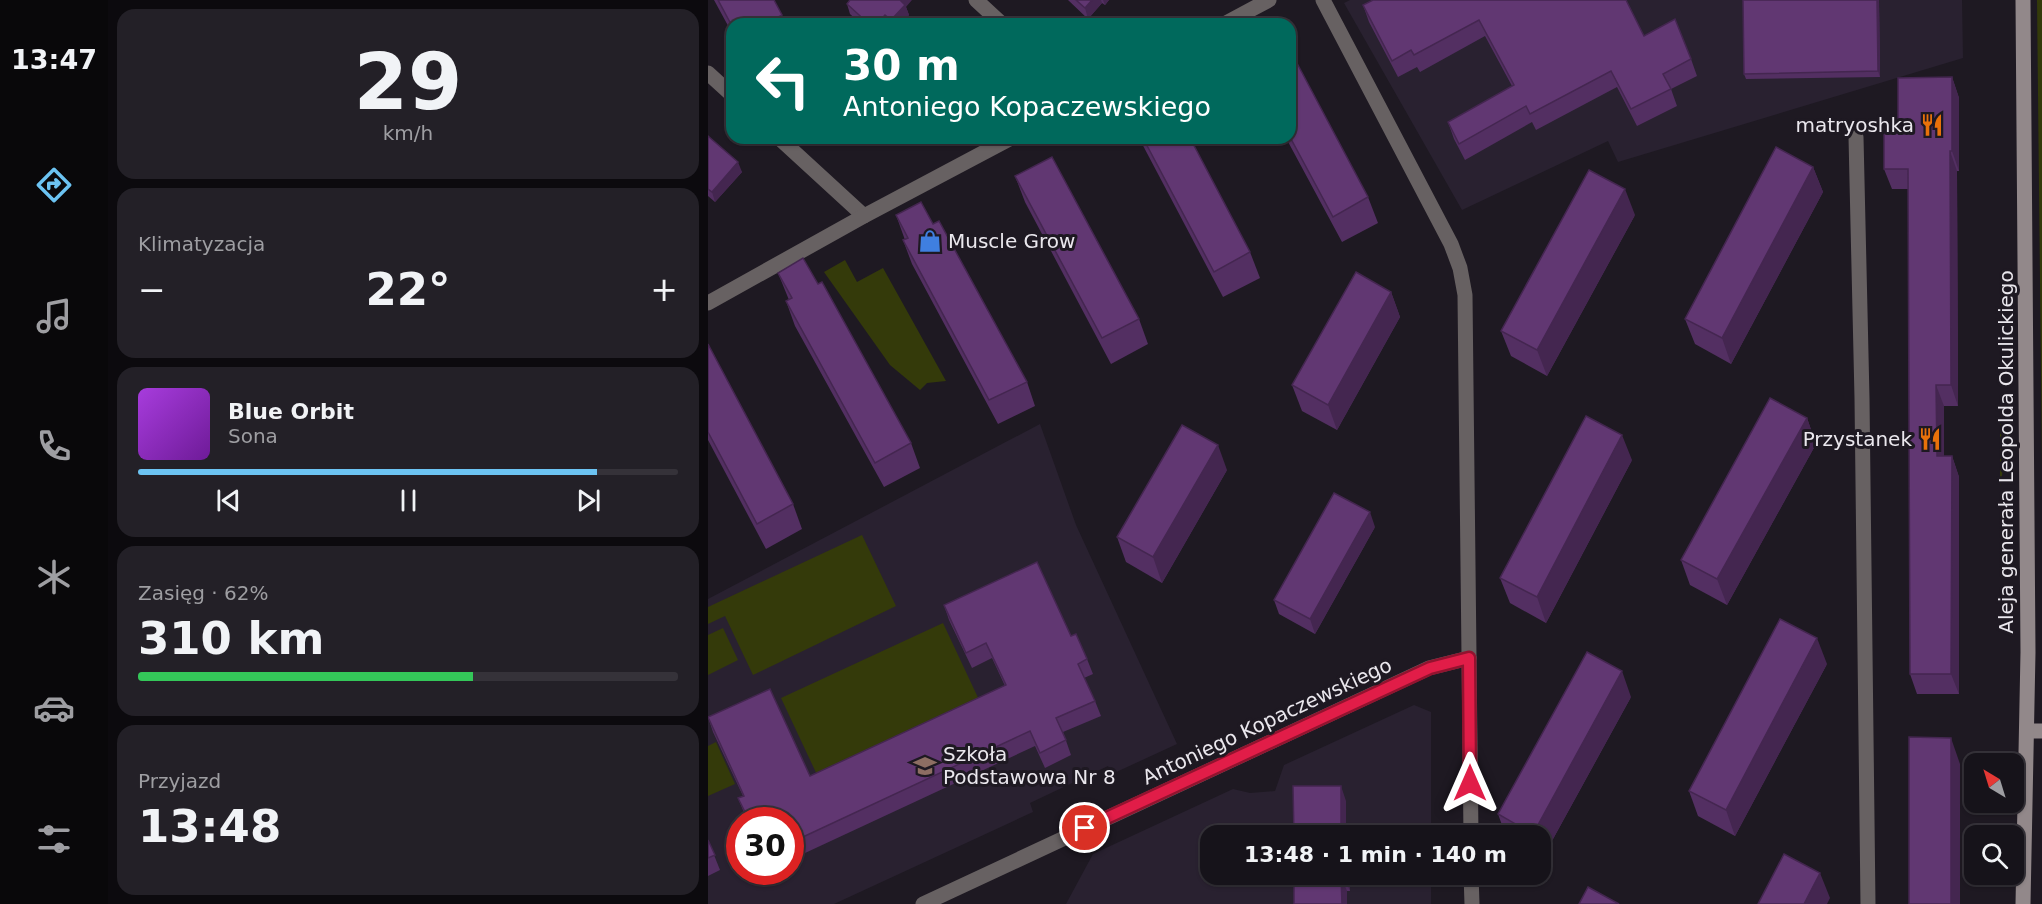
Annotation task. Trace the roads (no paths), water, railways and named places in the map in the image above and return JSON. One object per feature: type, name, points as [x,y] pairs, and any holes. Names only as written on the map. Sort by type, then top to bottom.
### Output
[{"type":"main road","name":"Aleja generała Leopolda Okulickiego","points":[[2023,0],[2028,652],[2034,731],[2023,904]]},
{"type":"street","points":[[976,0],[996,18]]},
{"type":"street","points":[[1235,18],[1269,0]]},
{"type":"street","points":[[1323,0],[1451,244],[1460,268],[1465,295],[1471,825]]},
{"type":"street","points":[[708,74],[726,90]]},
{"type":"street","points":[[1856,137],[1862,398],[1868,904]]},
{"type":"street","points":[[786,144],[864,216]]},
{"type":"street","points":[[708,303],[1000,144]]},
{"type":"street","name":"Antoniego Kopaczewskiego","points":[[923,904],[1430,668],[1469,658]]},
{"type":"street","points":[[1471,885],[1472,904]]},
{"type":"place","name":"matryoshka","points":[[1932,125]]},
{"type":"place","name":"Muscle Grow","points":[[930,241]]},
{"type":"place","name":"Przystanek","points":[[1930,439]]},
{"type":"place","name":"Szkoła Podstawowa Nr 8","points":[[925,766]]}]
